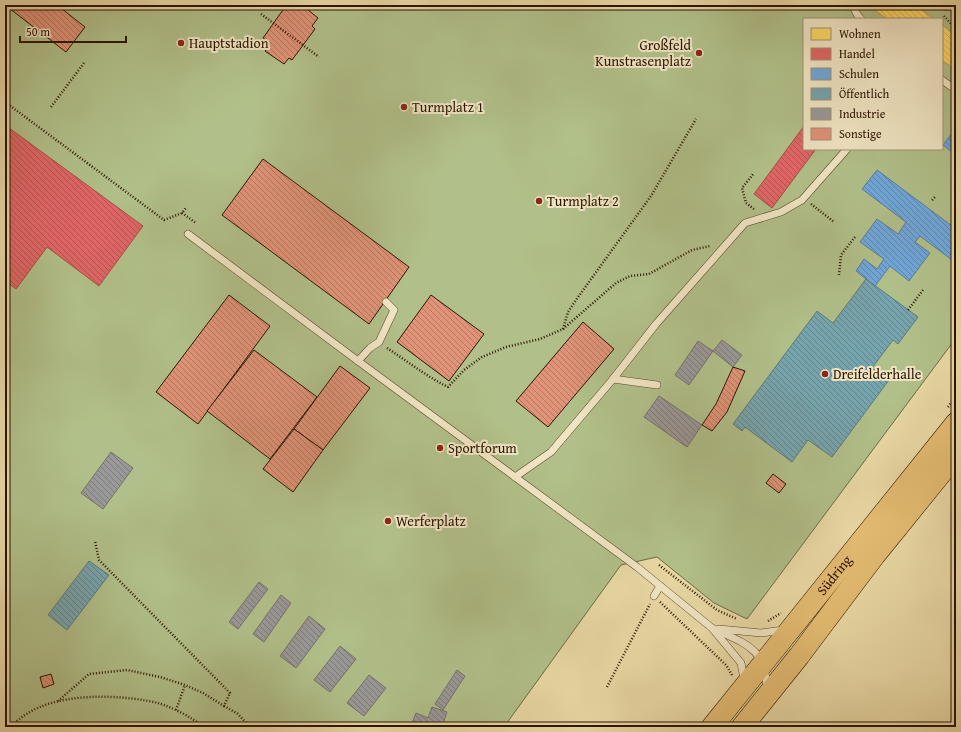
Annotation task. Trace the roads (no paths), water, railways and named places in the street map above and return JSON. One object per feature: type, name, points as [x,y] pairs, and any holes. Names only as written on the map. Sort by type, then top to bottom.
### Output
[{"type":"main road","name":"Südring","points":[[712,727],[738,681],[763,663],[956,423]]},
{"type":"main road","name":"Südring","points":[[742,727],[799,656],[875,555],[956,455]]},
{"type":"lane","points":[[854,5],[854,9],[860,18]]},
{"type":"lane","points":[[935,5],[956,8]]},
{"type":"lane","points":[[943,81],[956,90]]},
{"type":"lane","points":[[515,477],[551,452],[613,379],[656,324],[745,223],[781,212],[802,200],[846,150]]},
{"type":"lane","points":[[188,234],[358,362],[631,563],[712,628],[741,663],[744,676],[738,681]]},
{"type":"lane","points":[[358,362],[370,348],[378,342],[394,310],[386,302]]},
{"type":"lane","points":[[613,379],[657,385]]},
{"type":"lane","points":[[654,596],[660,586]]},
{"type":"lane","points":[[712,628],[761,633],[792,628]]},
{"type":"lane","points":[[712,628],[745,643],[754,649],[763,663],[767,681],[767,696]]},
{"type":"place","name":"Hauptstadion","points":[[181,43]]},
{"type":"place","name":"Großfeld Kunstrasenplatz","points":[[699,53]]},
{"type":"place","name":"Turmplatz 1","points":[[404,107]]},
{"type":"place","name":"Turmplatz 2","points":[[539,201]]},
{"type":"place","name":"Dreifelderhalle","points":[[825,374]]},
{"type":"place","name":"Sportforum","points":[[440,448]]},
{"type":"place","name":"Werferplatz","points":[[388,521]]}]
